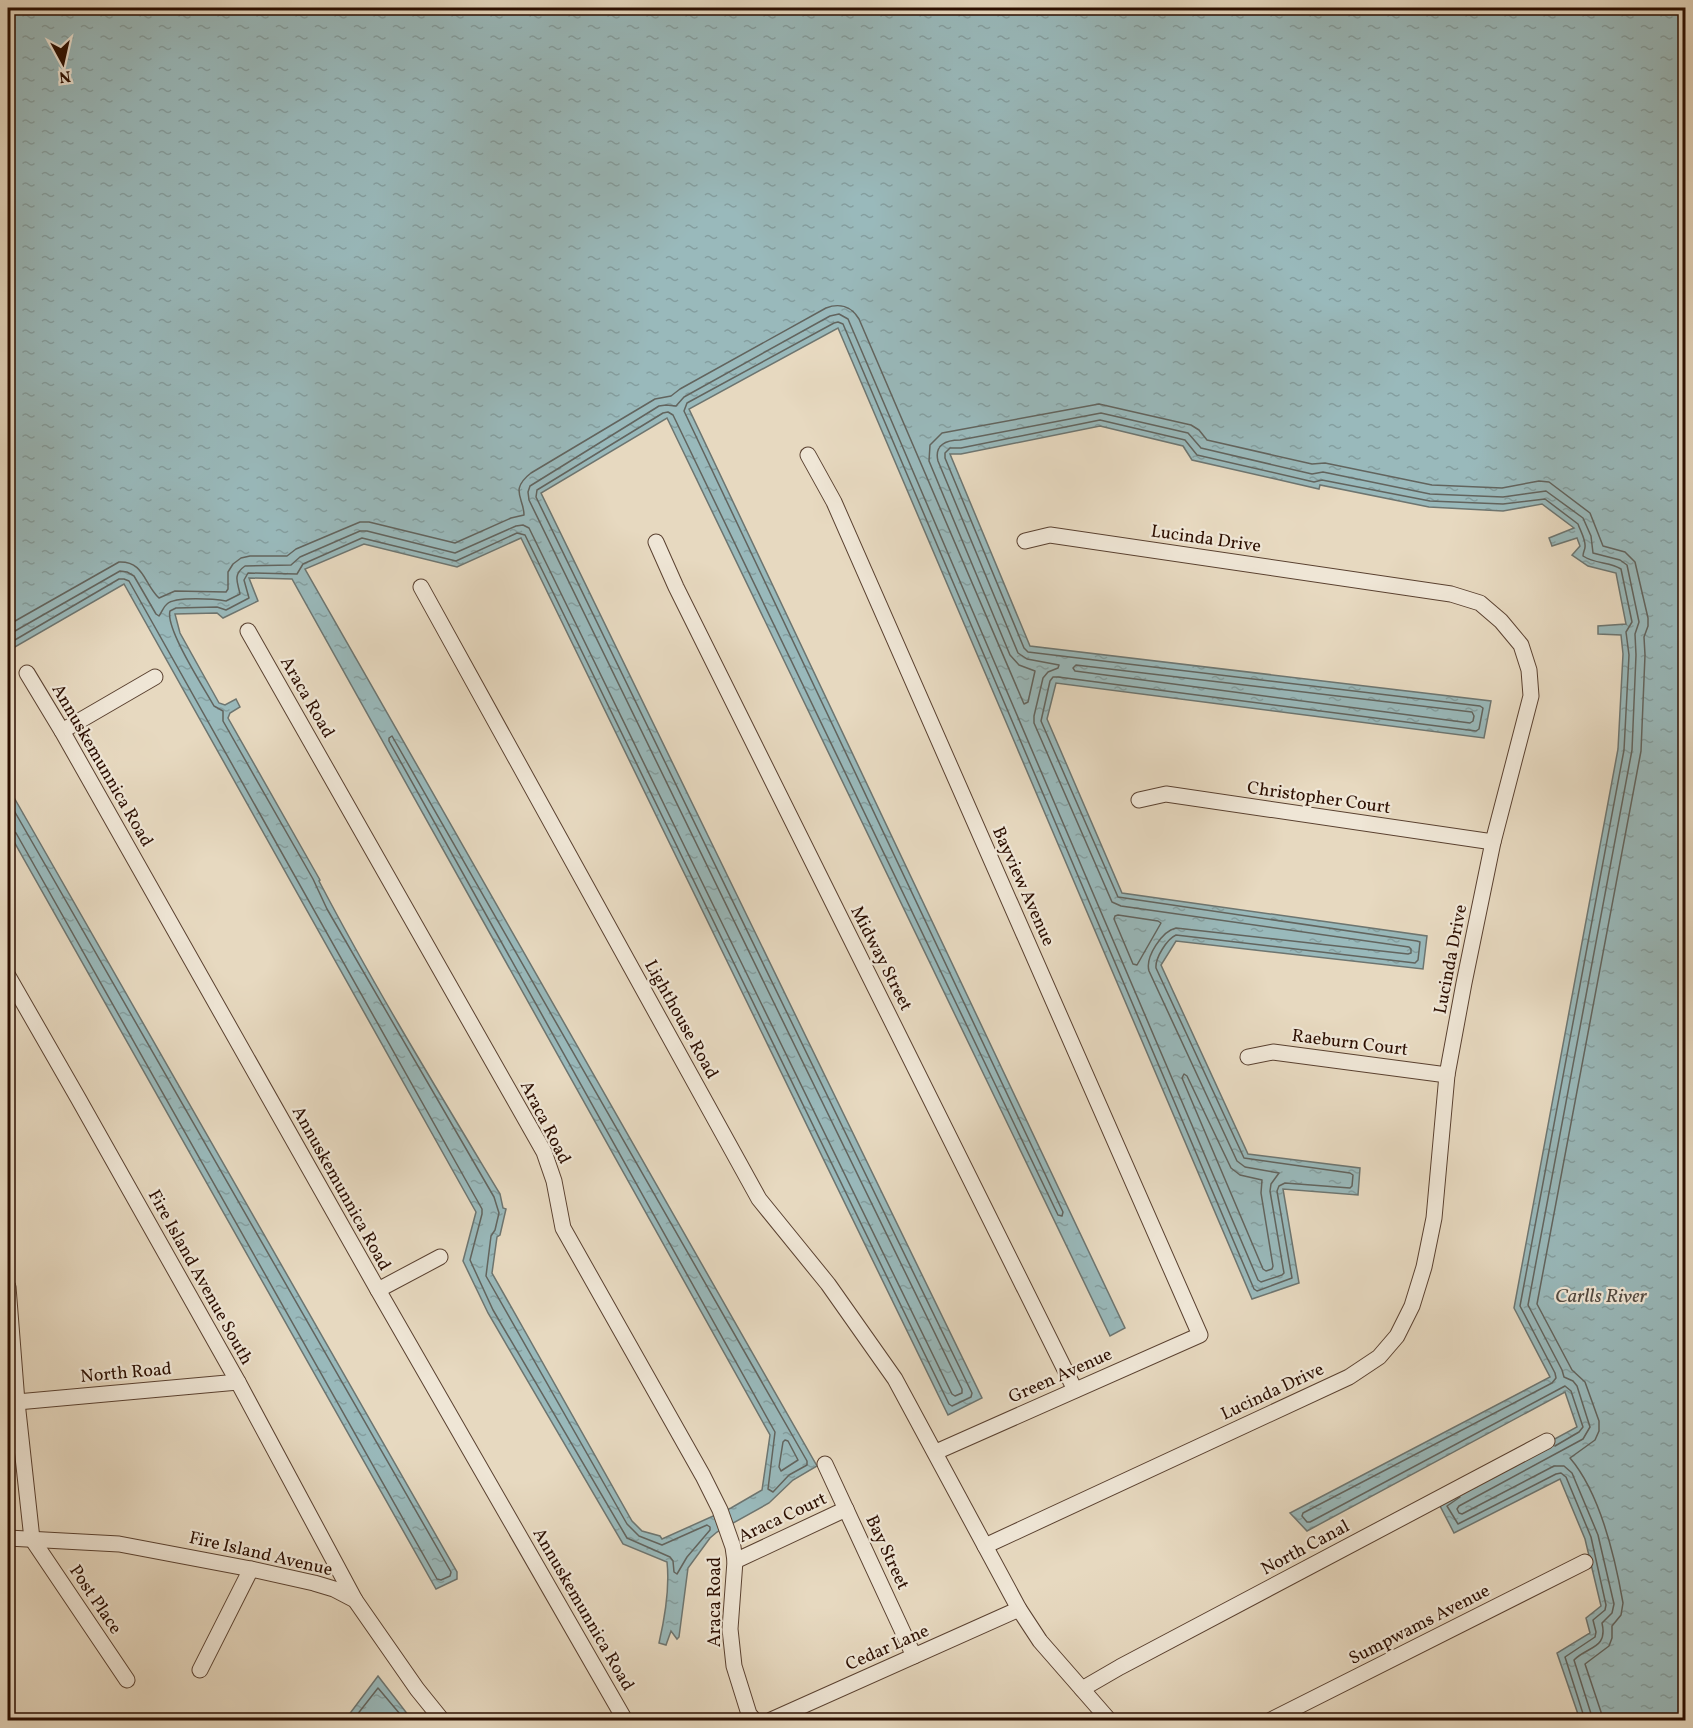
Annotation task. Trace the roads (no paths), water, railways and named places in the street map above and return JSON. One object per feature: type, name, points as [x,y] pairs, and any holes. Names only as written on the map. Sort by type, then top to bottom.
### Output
[{"type":"street","name":"Bayview Avenue","points":[[808,454],[843,524],[1200,1335]]},
{"type":"street","name":"Lucinda Drive","points":[[985,1546],[1349,1377],[1379,1357],[1397,1336],[1412,1306],[1425,1267],[1434,1218],[1447,1075],[1493,842],[1531,696],[1529,670],[1521,645],[1502,621],[1480,603],[1451,594],[1050,535],[1025,541]]},
{"type":"street","name":"Midway Street","points":[[656,542],[676,587],[1075,1390]]},
{"type":"street","name":"Lighthouse Road","points":[[421,586],[759,1199],[860,1327],[895,1379],[936,1452]]},
{"type":"street","name":"Araca Road","points":[[248,631],[544,1152],[554,1181],[563,1228],[704,1476],[720,1510],[735,1561],[730,1629],[734,1666],[749,1714],[754,1720]]},
{"type":"street","name":"Annuskemunnica Road","points":[[27,673],[62,730],[378,1290],[625,1720]]},
{"type":"street","points":[[62,730],[155,677]]},
{"type":"street","name":"Christopher Court","points":[[1139,800],[1166,794],[1493,842]]},
{"type":"street","name":"Fire Island Avenue South","points":[[8,976],[238,1382],[355,1600]]},
{"type":"street","name":"Raeburn Court","points":[[1248,1058],[1274,1052],[1447,1075]]},
{"type":"street","points":[[378,1290],[440,1257]]},
{"type":"street","points":[[8,1287],[17,1402],[32,1539]]},
{"type":"street","name":"Green Avenue","points":[[936,1452],[1200,1335]]},
{"type":"street","name":"North Road","points":[[17,1402],[238,1382]]},
{"type":"street","name":"North Canal","points":[[1082,1689],[1547,1441]]},
{"type":"street","points":[[936,1452],[1019,1609],[1040,1641],[1109,1720]]},
{"type":"street","name":"Bay Street","points":[[825,1464],[914,1656]]},
{"type":"street","name":"Araca Court","points":[[735,1561],[846,1509]]},
{"type":"street","name":"Fire Island Avenue","points":[[8,1538],[119,1544],[251,1569],[334,1589],[355,1600],[417,1689],[442,1720]]},
{"type":"street","name":"Post Place","points":[[32,1539],[127,1680]]},
{"type":"street","name":"Sumpwams Avenue","points":[[1271,1720],[1585,1562]]},
{"type":"street","points":[[200,1670],[251,1569]]},
{"type":"street","name":"Cedar Lane","points":[[771,1720],[1019,1609]]},
{"type":"water","name":"Carlls River","points":[[8,8],[1685,8],[1685,1720],[1580,1720],[1557,1653],[1590,1633],[1586,1618],[1601,1606],[1585,1539],[1560,1479],[1454,1533],[1438,1502],[1577,1427],[1565,1392],[1307,1531],[1290,1513],[1550,1377],[1514,1308],[1618,749],[1623,654],[1621,635],[1598,634],[1598,626],[1626,624],[1616,573],[1588,566],[1572,555],[1580,546],[1577,538],[1552,546],[1549,538],[1574,528],[1542,504],[1503,511],[1429,507],[1320,485],[1319,489],[1192,460],[1183,446],[1100,426],[961,454],[950,454],[1030,646],[1491,701],[1484,738],[1056,683],[1047,719],[1122,893],[1427,936],[1423,969],[1176,941],[1161,965],[1248,1154],[1360,1168],[1358,1195],[1283,1189],[1299,1283],[1252,1299],[838,328],[689,409],[1125,1328],[1110,1336],[667,418],[541,493],[982,1398],[948,1415],[521,538],[457,567],[364,544],[305,569],[817,1466],[793,1480],[769,1503],[710,1538],[688,1568],[679,1637],[677,1639],[671,1631],[666,1645],[659,1643],[666,1603],[667,1562],[623,1544],[488,1313],[463,1261],[476,1212],[124,584],[8,651]],"holes":[[[249,578],[292,579],[770,1435],[762,1490],[731,1508],[662,1539],[660,1536],[642,1531],[632,1521],[492,1273],[497,1237],[500,1235],[506,1209],[503,1208],[500,1194],[385,1000],[228,718],[230,713],[240,707],[236,699],[225,705],[219,703],[180,633],[175,614],[217,613],[223,618],[258,601]]]},
{"type":"water","points":[[8,787],[457,1572],[457,1579],[436,1589],[8,831]]},
{"type":"water","points":[[378,1676],[412,1720],[345,1720]]}]
